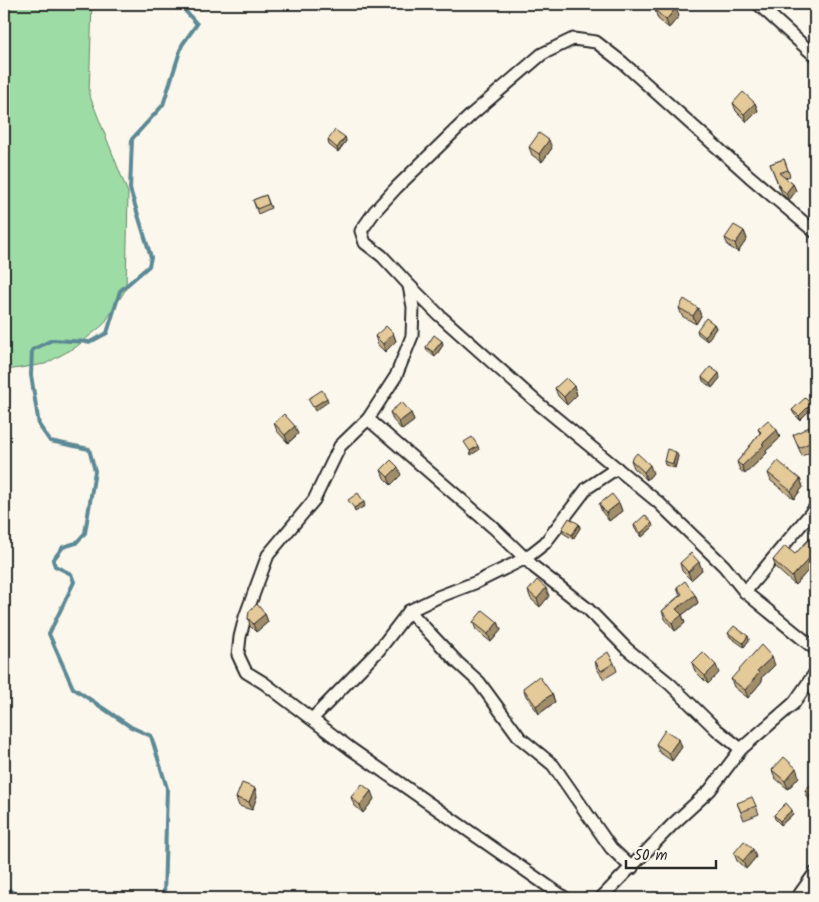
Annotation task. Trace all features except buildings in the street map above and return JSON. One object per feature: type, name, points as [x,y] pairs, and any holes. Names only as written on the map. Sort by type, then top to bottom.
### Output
[{"type":"street","points":[[758,4],[815,56]]},
{"type":"street","points":[[815,232],[596,42],[573,39],[542,54],[471,116],[397,187],[375,211],[361,231],[365,242],[382,256],[439,315],[540,404],[659,503],[724,566],[745,592],[815,649]]},
{"type":"street","points":[[409,285],[413,307],[412,336],[396,376],[368,419],[340,446],[314,500],[268,555],[245,616],[238,655],[246,672],[312,718],[351,749],[565,898]]},
{"type":"street","points":[[368,419],[436,477],[534,566],[588,609],[627,649],[670,684],[717,730],[741,749]]},
{"type":"street","points":[[312,718],[379,650],[409,611],[438,597],[477,582],[526,558],[545,543],[587,488],[617,468]]},
{"type":"street","points":[[745,592],[815,508]]},
{"type":"street","points":[[409,611],[457,662],[479,682],[520,738],[553,765],[611,848],[632,868]]},
{"type":"street","points":[[601,898],[672,825],[710,790],[741,749],[794,703],[815,673]]},
{"type":"street","points":[[797,898],[815,872]]},
{"type":"green space","points":[[4,4],[92,4],[89,94],[128,193],[126,289],[104,324],[76,347],[45,364],[4,372]]},
{"type":"waterway","points":[[164,898],[167,788],[151,736],[131,727],[73,688],[49,634],[74,582],[71,574],[55,566],[53,560],[63,547],[76,543],[85,533],[95,471],[89,449],[50,441],[39,425],[31,375],[32,350],[52,340],[90,342],[107,333],[120,291],[149,266],[151,257],[130,189],[132,139],[163,105],[182,45],[197,24],[179,4]]},
{"type":"waterway","points":[[4,886],[20,898]]}]
